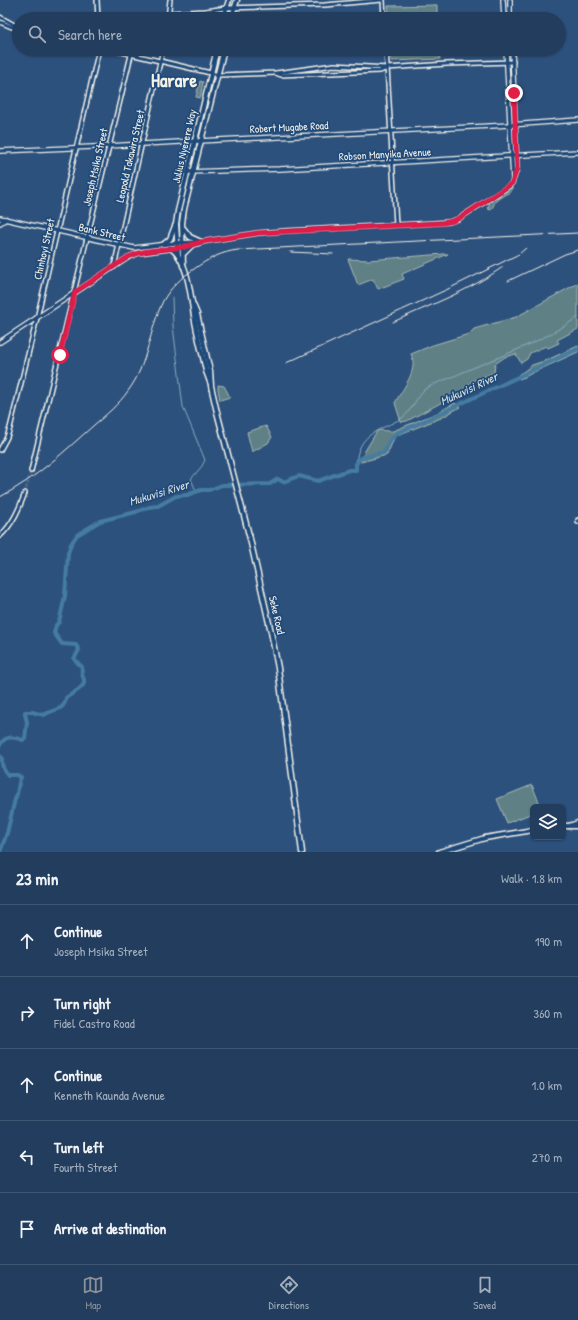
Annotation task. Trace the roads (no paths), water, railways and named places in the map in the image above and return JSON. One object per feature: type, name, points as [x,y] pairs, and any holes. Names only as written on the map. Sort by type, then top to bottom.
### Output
[{"type":"main road","points":[[225,12],[229,0]]},
{"type":"main road","points":[[233,12],[237,0]]},
{"type":"main road","points":[[503,0],[504,12]]},
{"type":"main road","points":[[510,0],[510,12]]},
{"type":"main road","name":"Julius Nyerere Way","points":[[178,255],[176,245],[176,224],[194,141],[216,56]]},
{"type":"main road","name":"Julius Nyerere Way","points":[[183,266],[184,209],[223,56]]},
{"type":"main road","points":[[506,56],[513,179]]},
{"type":"main road","points":[[183,245],[258,233],[443,223],[453,221],[463,216],[508,187],[512,183],[516,173],[516,125],[513,56]]},
{"type":"main road","name":"Robert Mugabe Road","points":[[0,151],[510,126],[578,120]]},
{"type":"main road","name":"Robson Manyika Avenue","points":[[188,172],[392,163],[578,152]]},
{"type":"main road","name":"Bank Street","points":[[0,218],[134,248],[164,244],[176,245]]},
{"type":"main road","points":[[0,223],[6,219]]},
{"type":"main road","points":[[164,244],[170,239],[176,224]]},
{"type":"main road","points":[[183,227],[190,237],[201,242]]},
{"type":"main road","points":[[184,253],[191,246],[201,242]]},
{"type":"main road","points":[[0,342],[128,257],[139,253],[170,248],[176,245],[191,246]]},
{"type":"main road","points":[[170,248],[178,255],[183,266]]},
{"type":"main road","name":"Seke Road","points":[[183,266],[192,302],[197,314],[210,371],[211,386],[264,599],[277,659],[302,852]]},
{"type":"main road","points":[[566,826],[577,825]]},
{"type":"main road","points":[[439,852],[485,838],[530,830]]},
{"type":"street","points":[[97,0],[98,12]]},
{"type":"street","points":[[187,12],[226,8],[325,5],[383,0],[384,12]]},
{"type":"street","points":[[169,12],[171,1]]},
{"type":"street","points":[[0,17],[12,23]]},
{"type":"street","points":[[0,22],[12,27]]},
{"type":"street","name":"Chinhoyi Street","points":[[0,450],[10,428],[58,231],[97,56]]},
{"type":"street","name":"Joseph Msika Street","points":[[32,471],[131,56]]},
{"type":"street","points":[[138,56],[219,75],[276,74],[334,65],[387,68],[441,64],[513,62]]},
{"type":"street","name":"Leopold Takawira Street","points":[[114,267],[162,56]]},
{"type":"street","points":[[386,56],[396,225]]},
{"type":"street","points":[[276,74],[380,71],[387,68]]},
{"type":"street","points":[[0,536],[13,521],[25,493]]},
{"type":"waterway","points":[[172,297],[173,326],[183,407],[205,460],[191,479],[196,491]]},
{"type":"waterway","points":[[356,464],[361,445],[366,439],[378,430],[402,418],[428,387],[536,341],[565,326],[578,317]]},
{"type":"waterway","name":"Mukuvisi River","points":[[0,745],[7,738],[25,739],[27,722],[25,712],[44,715],[61,708],[66,698],[83,686],[84,680],[82,667],[74,659],[79,650],[76,645],[62,644],[54,633],[56,625],[59,622],[65,596],[68,553],[71,544],[77,535],[100,521],[136,512],[149,507],[158,506],[176,496],[187,495],[201,490],[209,490],[222,485],[270,484],[278,479],[283,482],[299,476],[318,481],[349,470],[356,470],[356,464],[361,458],[384,452],[390,440],[398,433],[578,349]]},
{"type":"waterway","name":"Mukuvisi River","points":[[0,756],[2,758],[3,767],[8,775],[17,775],[21,777],[7,833],[0,852]]},
{"type":"tunnel","points":[[25,493],[31,471]]},
{"type":"railway","points":[[0,497],[25,482],[49,464],[121,400],[135,381],[140,370],[158,312],[166,296],[185,276],[199,265],[215,256],[238,250],[578,233]]},
{"type":"railway","points":[[286,363],[448,289],[519,254],[526,248]]},
{"type":"railway","points":[[508,281],[565,254],[578,250]]},
{"type":"railway","points":[[290,252],[333,254]]},
{"type":"railway","points":[[393,322],[463,290],[490,276],[503,267]]},
{"type":"district","name":"Harare","points":[[174,80]]}]
